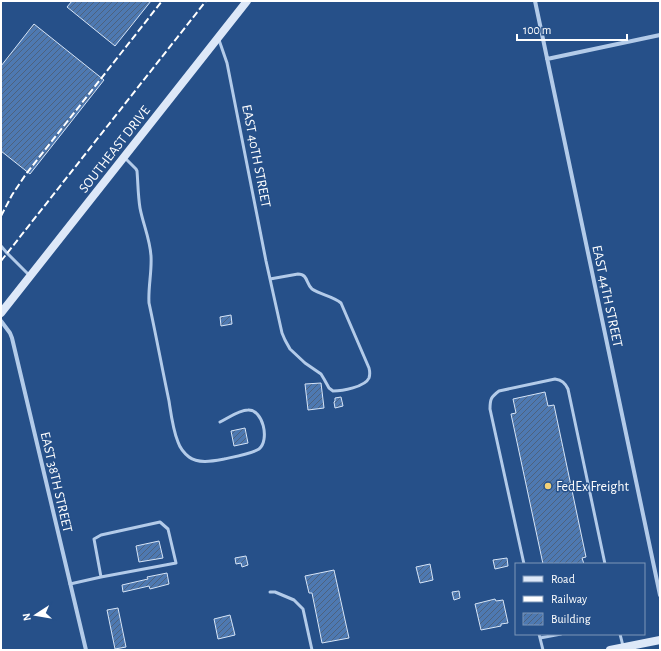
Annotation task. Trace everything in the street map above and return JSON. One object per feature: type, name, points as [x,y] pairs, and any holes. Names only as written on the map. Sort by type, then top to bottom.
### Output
[{"type":"main road","name":"SOUTHEAST DRIVE","points":[[1,313],[247,1]]},
{"type":"main road","points":[[610,650],[660,640]]},
{"type":"street","name":"EAST 44TH STREET","points":[[535,1],[660,595]]},
{"type":"street","points":[[547,59],[660,35]]},
{"type":"street","name":"EAST 38TH STREET","points":[[1,321],[12,338],[86,650]]},
{"type":"lane","name":"EAST 40TH STREET","points":[[218,37],[227,63],[270,279],[282,333],[285,340],[290,349],[305,363],[321,374],[329,388],[333,391],[354,387],[366,381],[370,374],[369,368],[341,303],[336,299],[312,289],[302,274],[270,279]]},
{"type":"lane","points":[[124,157],[137,171],[140,208],[149,239],[151,256],[148,303],[177,441],[190,458],[205,461],[226,459],[256,451],[264,442],[262,424],[259,416],[253,411],[242,411],[220,422]]},
{"type":"lane","points":[[1,246],[30,276]]},
{"type":"lane","points":[[524,563],[490,409],[490,403],[492,396],[499,391],[555,379],[565,383],[568,389],[605,563]]},
{"type":"lane","points":[[70,584],[176,563],[168,529],[160,522],[101,535],[94,539],[101,577]]},
{"type":"lane","points":[[270,592],[275,592],[294,600],[303,609],[312,650]]},
{"type":"lane","points":[[543,650],[540,638],[556,635]]},
{"type":"lane","points":[[620,635],[623,647]]},
{"type":"building","points":[[72,1],[151,1],[115,46],[67,7]]},
{"type":"building","points":[[34,24],[104,80],[30,174],[1,151],[1,66]]},
{"type":"building","points":[[231,315],[232,324],[221,326],[220,317]]},
{"type":"building","points":[[321,383],[324,408],[308,410],[305,384]]},
{"type":"building","name":"FedEx Freight","points":[[545,392],[548,406],[554,405],[586,557],[582,558],[584,563],[543,563],[511,414],[516,413],[513,399]]},
{"type":"building","points":[[341,397],[343,406],[335,408],[335,398]]},
{"type":"building","points":[[245,428],[248,443],[234,446],[231,431]]},
{"type":"building","points":[[159,541],[163,558],[139,562],[136,546]]},
{"type":"building","points":[[246,556],[248,565],[242,567],[241,563],[236,564],[235,558]]},
{"type":"building","points":[[507,558],[508,566],[495,569],[493,560]]},
{"type":"building","points":[[430,564],[433,580],[420,583],[416,567]]},
{"type":"building","points":[[334,570],[349,638],[322,643],[312,593],[309,593],[305,576]]},
{"type":"building","points":[[167,573],[169,584],[150,589],[149,586],[123,592],[122,585],[148,579],[147,577]]},
{"type":"building","points":[[459,591],[460,598],[454,600],[452,592]]},
{"type":"building","points":[[495,599],[496,601],[503,600],[508,623],[481,630],[475,604]]},
{"type":"building","points":[[118,608],[126,647],[115,649],[107,610]]},
{"type":"building","points":[[230,615],[235,635],[218,639],[214,619]]},
{"type":"railway","points":[[1,216],[12,195],[26,174],[162,1]]},
{"type":"railway","points":[[1,261],[206,1]]},
{"type":"place","name":"FedEx Freight","points":[[548,486]]}]
